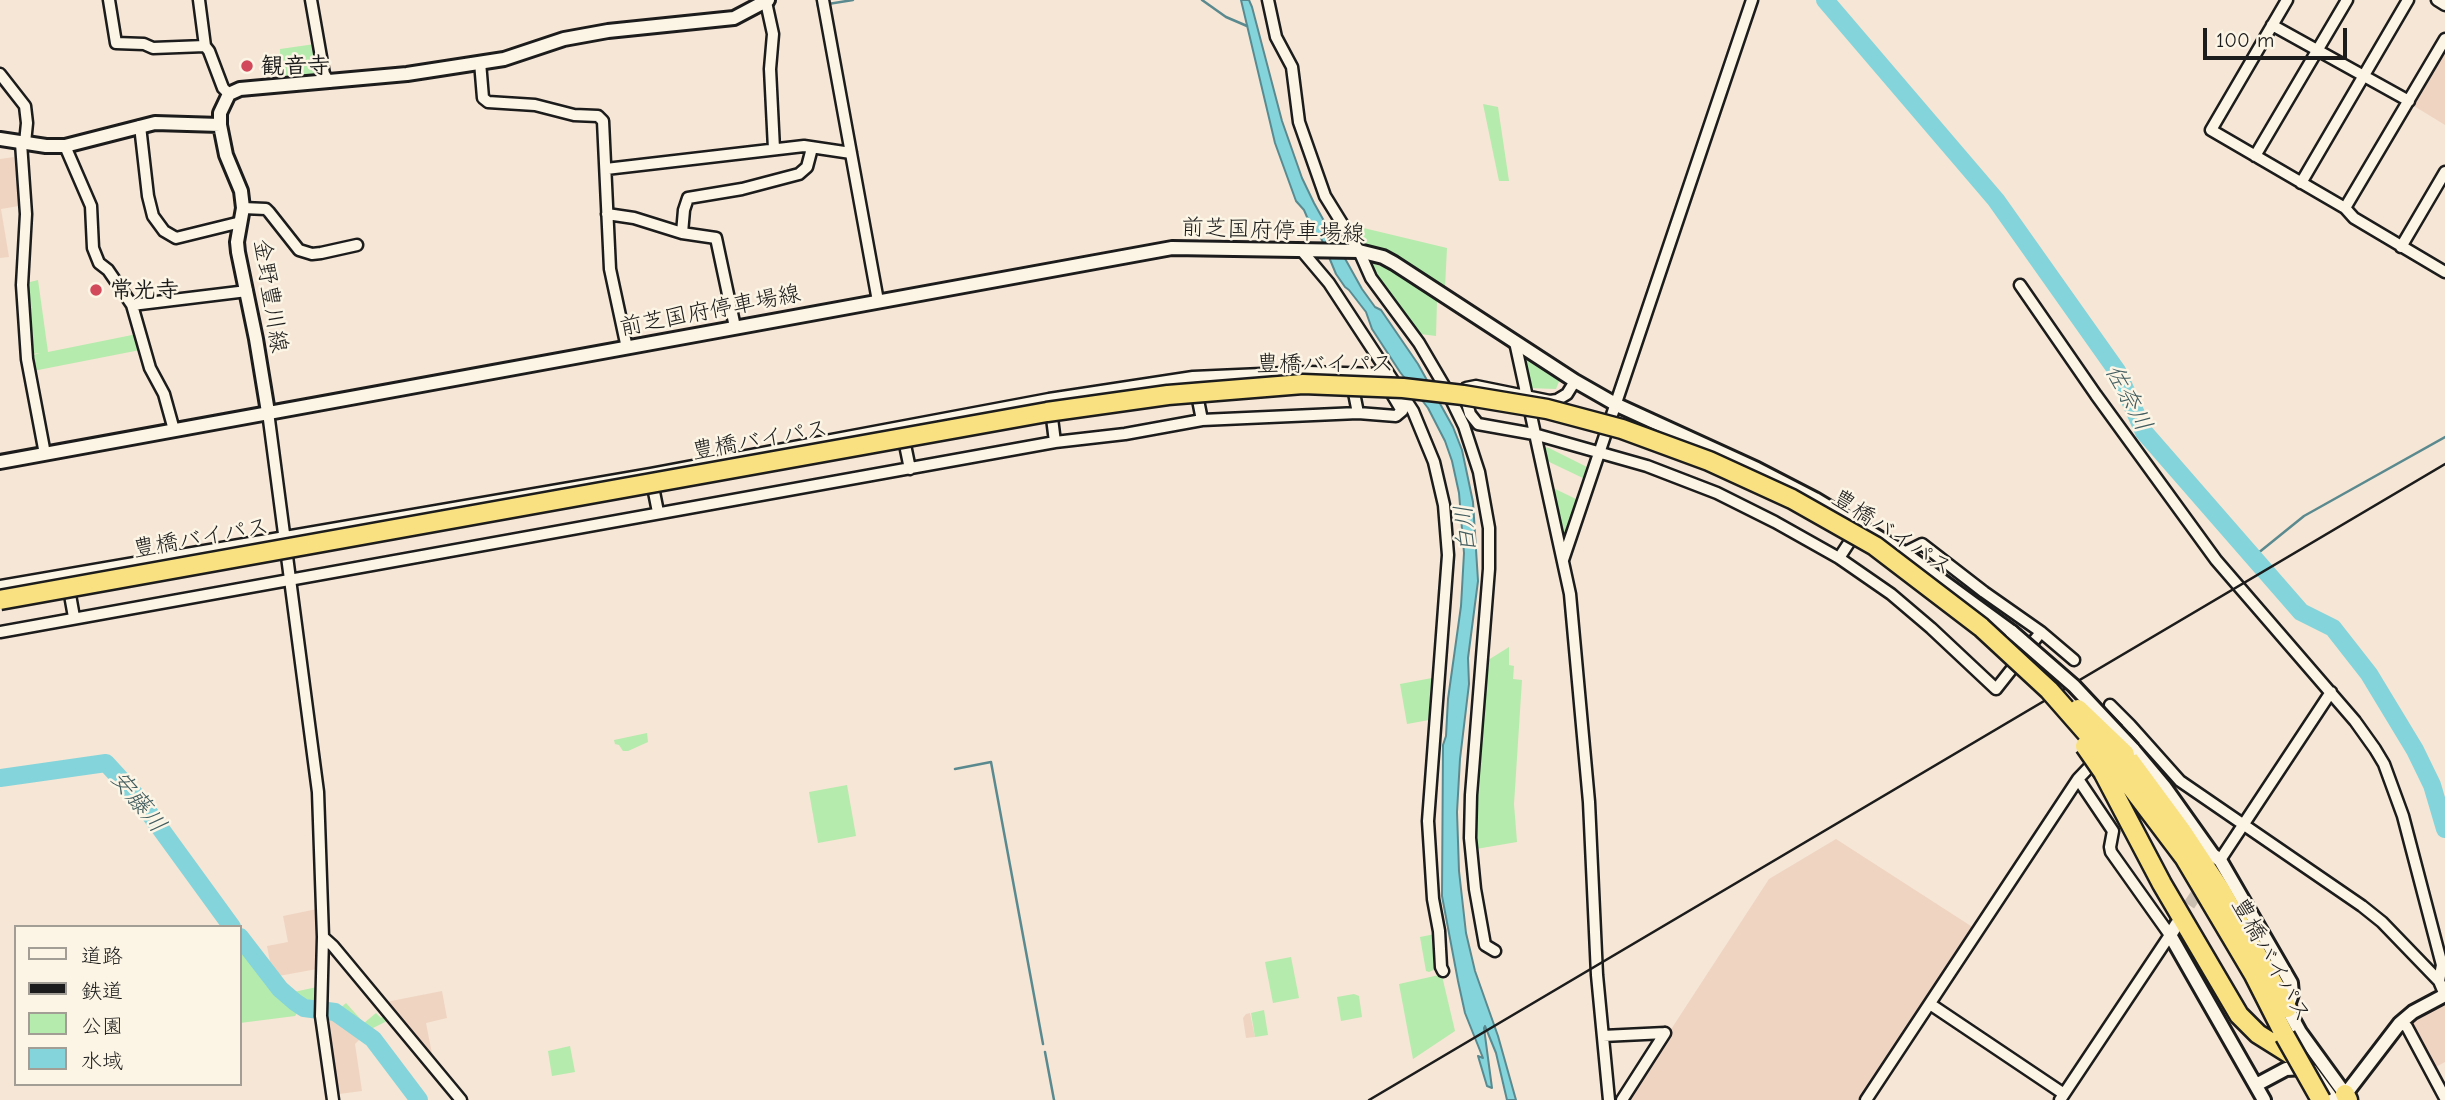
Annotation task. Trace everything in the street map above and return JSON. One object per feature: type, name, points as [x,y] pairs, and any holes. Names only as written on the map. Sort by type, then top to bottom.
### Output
[{"type":"highway","name":"豊橋バイパス","points":[[0,600],[1047,412],[1168,395],[1303,384],[1415,389],[1547,409],[1622,429],[1709,461],[1792,499],[1875,546],[1947,599],[2011,653],[2116,761],[2321,1100]]},
{"type":"highway","name":"豊橋バイパス","points":[[0,608],[1048,418],[1166,401],[1301,390],[1400,394],[1534,414],[1620,435],[1706,467],[1787,503],[1873,555],[1940,603],[2003,654],[2064,716],[2116,761]]},
{"type":"highway","points":[[2116,761],[2181,830],[2220,889],[2287,1008]]},
{"type":"highway","points":[[2116,761],[2162,884],[2239,1015],[2258,1034],[2298,1058],[2311,1070]]},
{"type":"highway","name":"豊橋バイパス","points":[[2283,1038],[2314,1100]]},
{"type":"main road","points":[[229,94],[240,89],[407,74],[504,59],[564,39],[608,31],[734,18],[761,2]]},
{"type":"main road","name":"金野豊川線","points":[[229,94],[223,102],[220,125],[226,155],[241,191],[243,208],[237,242],[238,252],[268,412]]},
{"type":"main road","points":[[0,139],[65,146],[140,126],[165,123],[220,125]]},
{"type":"main road","name":"前芝国府停車場線","points":[[268,412],[1172,248],[1357,251],[1383,257],[1575,381],[1617,405],[1758,469],[1815,499],[1904,554],[2012,632],[2074,685],[2116,761],[2164,786],[2215,861],[2291,983],[2292,994],[2287,1008],[2341,1099]]},
{"type":"main road","points":[[0,461],[268,412]]},
{"type":"main road","points":[[2174,929],[2264,1100]]},
{"type":"main road","points":[[2256,1085],[2293,1067],[2311,1070],[2341,1099],[2400,1023],[2413,1012],[2445,995]]},
{"type":"street","points":[[109,0],[116,43],[144,44],[153,48],[205,46]]},
{"type":"street","points":[[199,0],[205,46],[223,88],[229,94]]},
{"type":"street","points":[[311,0],[324,74],[329,82]]},
{"type":"street","points":[[823,0],[878,302]]},
{"type":"street","points":[[1268,0],[1276,37],[1293,71],[1295,102],[1303,134],[1325,196],[1371,278],[1419,343],[1447,389],[1473,450],[1485,500],[1489,569],[1470,838],[1475,889],[1485,945],[1495,951]]},
{"type":"street","points":[[1563,560],[1752,0]]},
{"type":"street","points":[[2287,0],[2211,130],[2345,208],[2354,218],[2445,272]]},
{"type":"street","points":[[2255,156],[2347,0]]},
{"type":"street","points":[[2301,183],[2408,0]]},
{"type":"street","points":[[2437,0],[2445,5]]},
{"type":"street","points":[[761,2],[773,34],[770,68],[774,149]]},
{"type":"street","points":[[2272,25],[2409,101]]},
{"type":"street","points":[[2345,208],[2445,39]]},
{"type":"street","points":[[480,62],[483,98],[488,102],[535,105],[573,115],[598,116],[603,121],[610,269],[627,348]]},
{"type":"street","points":[[0,74],[25,106],[27,123],[23,143],[26,214],[22,285],[33,401],[44,454]]},
{"type":"street","points":[[140,126],[148,196],[153,216],[164,231],[176,238],[240,222]]},
{"type":"street","points":[[65,146],[91,206],[93,248],[99,263],[108,270],[132,305],[150,368],[164,394],[174,430]]},
{"type":"street","points":[[606,169],[718,158],[774,149],[812,148],[851,153]]},
{"type":"street","points":[[682,233],[688,198],[799,174],[807,167],[812,148]]},
{"type":"street","points":[[2401,247],[2445,172]]},
{"type":"street","points":[[243,208],[266,209],[299,250],[312,254],[356,246]]},
{"type":"street","points":[[607,214],[634,218],[682,233],[716,238],[735,327]]},
{"type":"street","points":[[1305,251],[1413,411],[1434,462],[1444,505],[1448,555],[1428,821],[1433,899],[1443,971]]},
{"type":"street","points":[[2020,285],[2216,560],[2330,692],[2375,749],[2403,816],[2442,965],[2439,981]]},
{"type":"street","points":[[132,305],[247,291]]},
{"type":"street","points":[[1515,342],[1570,594],[1589,802],[1597,971],[1609,1100]]},
{"type":"street","points":[[1350,372],[1358,413]]},
{"type":"street","points":[[0,586],[67,577],[650,474],[1049,399],[1193,377],[1350,372],[1380,374],[1402,411],[1396,416],[1358,413],[1202,420],[1125,434],[1055,442],[0,632]]},
{"type":"street","points":[[1193,377],[1202,420]]},
{"type":"street","points":[[1575,381],[1567,394],[1557,400],[1476,387],[1466,388],[1464,392],[1470,414],[1478,424],[1534,434],[1647,466],[1717,493],[1775,522],[1839,558],[1891,594],[1996,689],[2041,632]]},
{"type":"street","points":[[1049,399],[1055,442]]},
{"type":"street","points":[[268,412],[318,792],[323,937],[321,1010],[332,1100]]},
{"type":"street","points":[[901,427],[910,469]]},
{"type":"street","points":[[650,474],[658,512]]},
{"type":"street","points":[[1839,558],[1860,527]]},
{"type":"street","points":[[1904,554],[1923,544],[2041,632],[2074,660]]},
{"type":"street","points":[[67,577],[74,617]]},
{"type":"street","points":[[2215,861],[2330,692]]},
{"type":"street","points":[[2110,705],[2180,781],[2382,922],[2439,981],[2445,995]]},
{"type":"street","points":[[1866,1100],[2078,779],[2130,724]]},
{"type":"street","points":[[1930,1004],[2062,1097],[2174,929],[2112,852],[2110,847],[2113,831],[2078,779]]},
{"type":"street","points":[[323,937],[461,1100]]},
{"type":"street","points":[[2400,1023],[2407,1027],[2445,1098]]},
{"type":"street","points":[[1602,1037],[1665,1033],[1622,1100]]},
{"type":"shaded area","points":[[2445,52],[2445,125],[2414,106]]},
{"type":"shaded area","points":[[14,157],[19,206],[1,209],[9,257],[0,258],[0,159]]},
{"type":"shaded area","points":[[1836,839],[1974,928],[1858,1100],[1625,1100],[1769,879]]},
{"type":"shaded area","points":[[317,909],[317,969],[273,977],[267,946],[288,942],[283,916]]},
{"type":"shaded area","points":[[442,991],[447,1018],[426,1023],[433,1059],[386,1002]]},
{"type":"shaded area","points":[[2445,1003],[2445,1062],[2432,1069],[2409,1027],[2415,1018]]},
{"type":"shaded area","points":[[1250,1013],[1255,1037],[1246,1038],[1243,1018]]},
{"type":"shaded area","points":[[329,1018],[360,1039],[355,1044],[362,1091],[339,1094]]},
{"type":"green space","points":[[315,44],[318,76],[280,80],[280,49]]},
{"type":"green space","points":[[1483,104],[1498,107],[1509,181],[1499,181]]},
{"type":"green space","points":[[1351,225],[1447,248],[1445,287],[1385,251],[1358,245]]},
{"type":"green space","points":[[1366,261],[1391,270],[1437,300],[1436,336],[1420,334],[1372,276]]},
{"type":"green space","points":[[38,280],[48,352],[137,334],[140,350],[33,371],[30,356],[40,353],[32,354],[26,283]]},
{"type":"green space","points":[[1520,353],[1560,379],[1556,389],[1527,388]]},
{"type":"green space","points":[[1539,446],[1549,448],[1591,469],[1587,480],[1543,459]]},
{"type":"green space","points":[[1549,486],[1580,501],[1564,549]]},
{"type":"green space","points":[[1509,647],[1509,665],[1514,666],[1513,679],[1522,680],[1514,804],[1517,842],[1476,849],[1475,795],[1485,662]]},
{"type":"green space","points":[[1432,678],[1429,720],[1407,724],[1400,684]]},
{"type":"green space","points":[[647,733],[648,742],[628,751],[623,751],[615,744],[614,740]]},
{"type":"green space","points":[[847,785],[856,836],[818,843],[809,792]]},
{"type":"green space","points":[[1435,934],[1438,968],[1429,972],[1426,971],[1420,937]]},
{"type":"green space","points":[[242,952],[266,983],[298,1012],[295,1016],[242,1023]]},
{"type":"green space","points":[[1291,957],[1299,998],[1273,1003],[1265,962]]},
{"type":"green space","points":[[1442,976],[1455,1031],[1413,1059],[1399,984]]},
{"type":"green space","points":[[317,987],[317,1008],[307,1006],[289,993]]},
{"type":"green space","points":[[1354,994],[1359,996],[1362,1017],[1341,1021],[1337,997]]},
{"type":"green space","points":[[346,1003],[364,1023],[376,1013],[389,1020],[369,1030],[337,1011]]},
{"type":"green space","points":[[1264,1010],[1268,1035],[1255,1037],[1251,1013]]},
{"type":"green space","points":[[570,1046],[575,1072],[552,1076],[548,1051]]},
{"type":"water","name":"白川","points":[[1241,0],[1249,0],[1252,7],[1282,121],[1314,203],[1362,289],[1375,307],[1381,310],[1418,364],[1453,427],[1462,450],[1473,502],[1478,581],[1468,658],[1469,684],[1460,759],[1457,812],[1459,871],[1466,933],[1475,971],[1498,1036],[1516,1100],[1507,1100],[1496,1053],[1485,1026],[1492,1088],[1487,1086],[1478,1056],[1483,1058],[1465,1013],[1442,896],[1443,745],[1461,606],[1464,553],[1459,493],[1452,461],[1428,408],[1372,329],[1366,312],[1336,274],[1321,238],[1313,231],[1304,210],[1296,201],[1275,143]]},
{"type":"waterway","points":[[817,0],[820,6]]},
{"type":"waterway","points":[[828,4],[853,0]]},
{"type":"waterway","points":[[1202,0],[1226,17],[1247,26]]},
{"type":"waterway","name":"佐奈川","points":[[1825,0],[1996,200],[2117,371],[2144,432],[2301,612],[2333,628],[2369,674],[2415,750],[2432,785],[2445,829]]},
{"type":"waterway","points":[[2252,558],[2304,516],[2445,437]]},
{"type":"waterway","points":[[955,769],[991,762],[1043,1044]]},
{"type":"waterway","name":"安藤川","points":[[0,778],[106,763],[139,799],[231,925]]},
{"type":"waterway","name":"安藤川","points":[[242,940],[280,989],[295,1002],[304,1008],[335,1012],[373,1039],[419,1100]]},
{"type":"waterway","points":[[1045,1052],[1054,1100]]},
{"type":"tunnel","points":[[2179,920],[2204,883]]},
{"type":"railway","points":[[1369,1100],[2445,464]]},
{"type":"place","name":"観音寺","points":[[247,66]]},
{"type":"place","name":"常光寺","points":[[96,290]]}]
